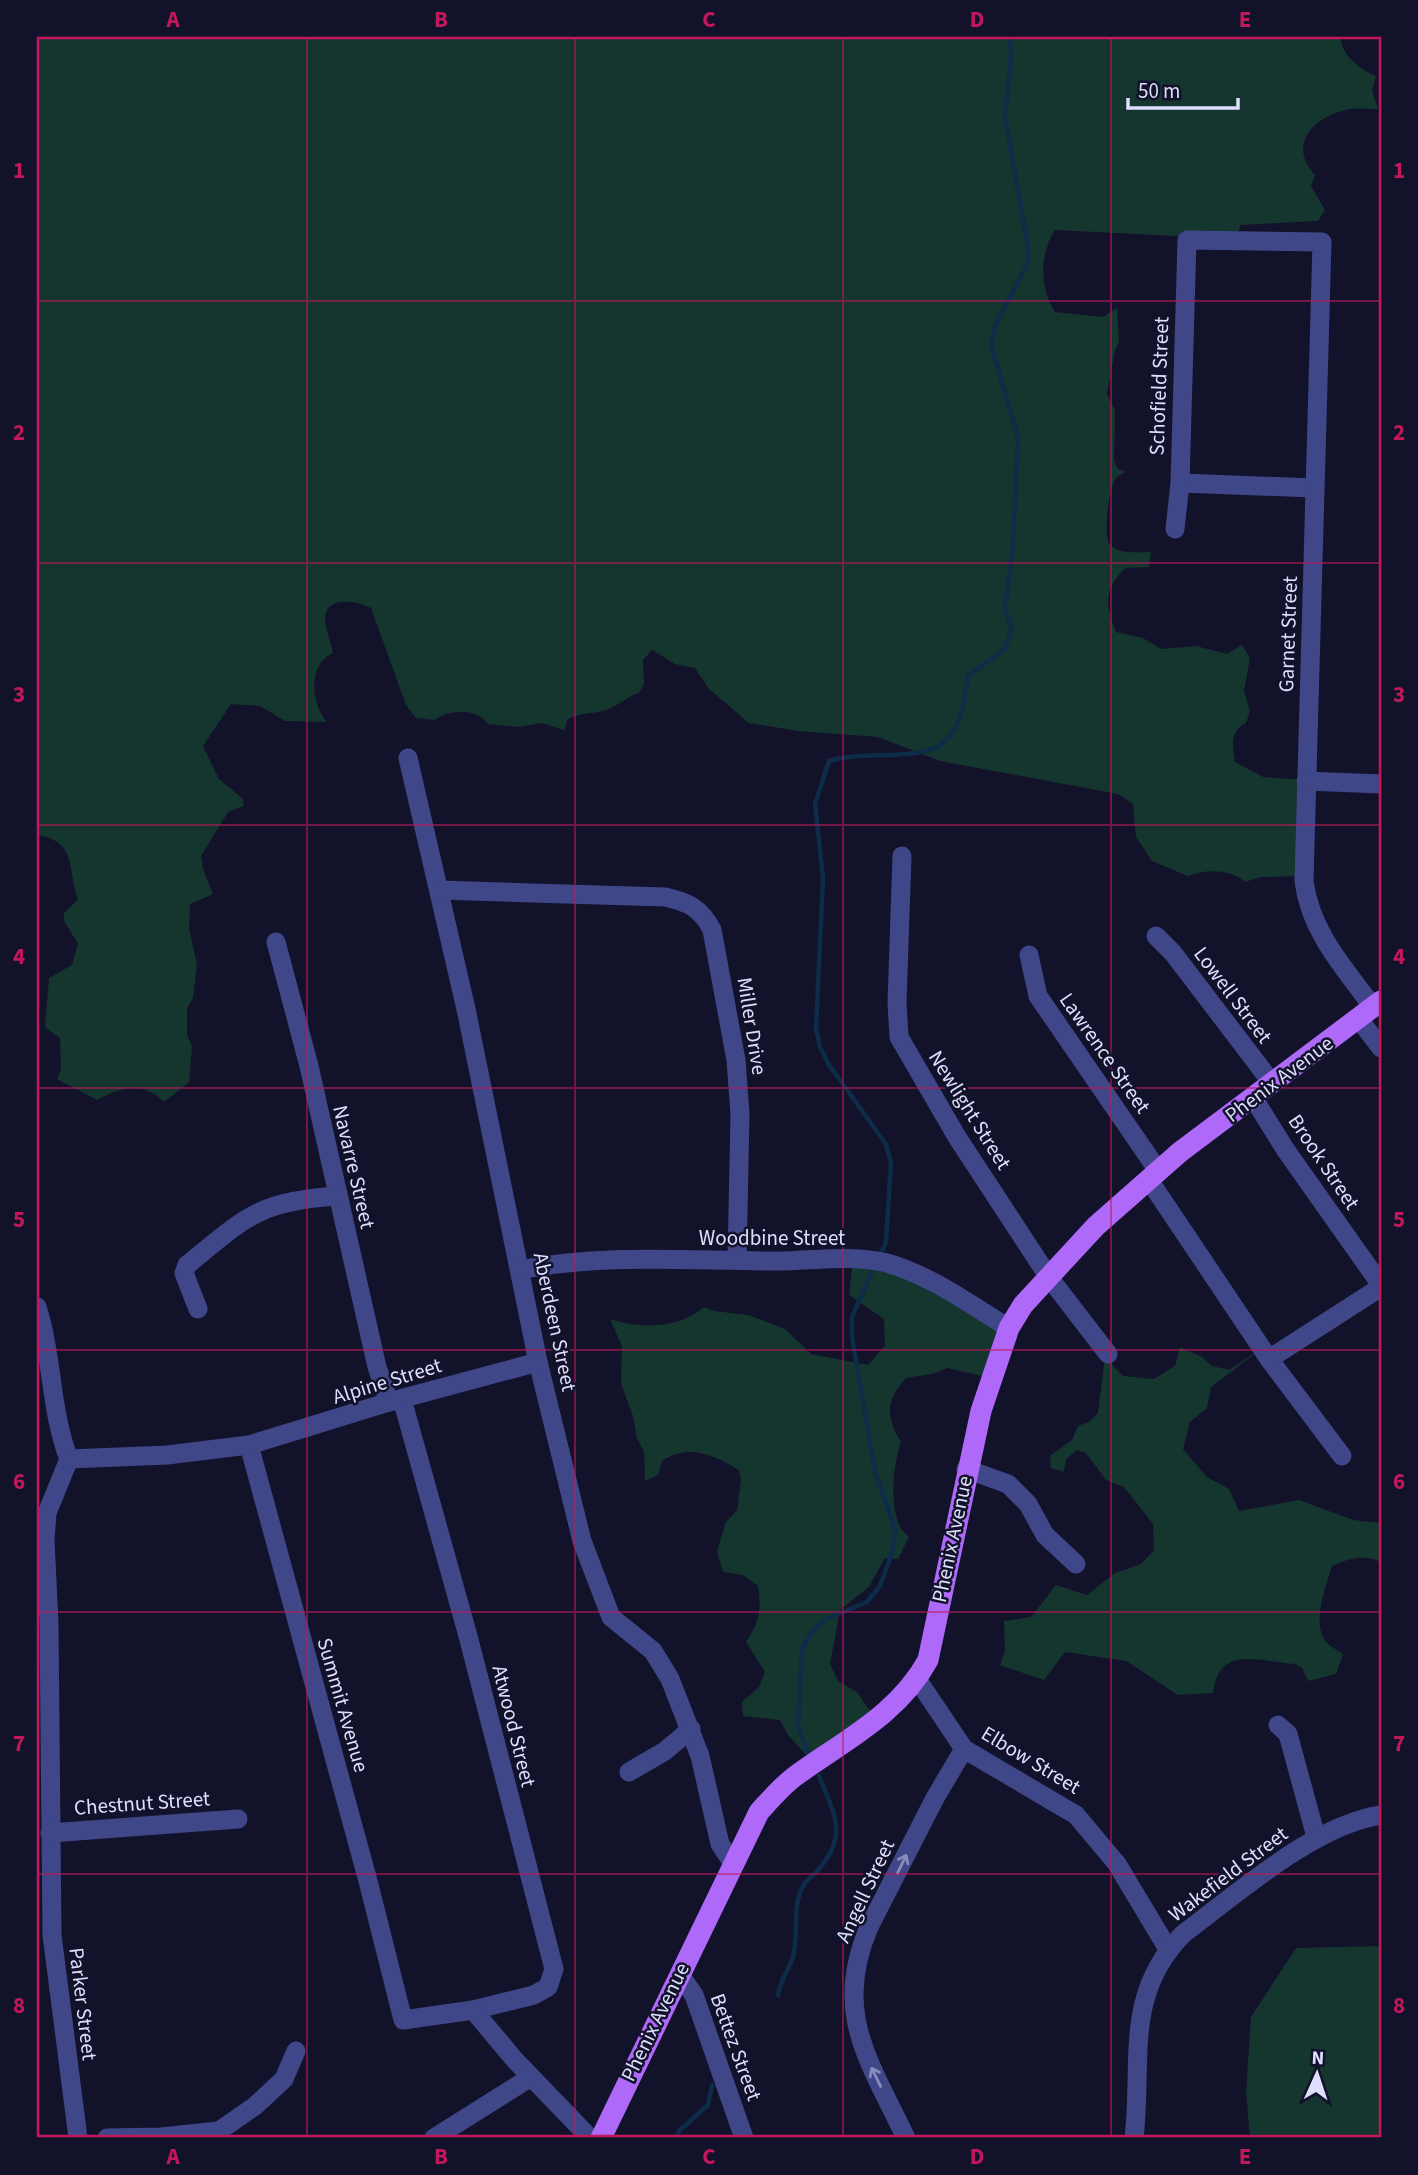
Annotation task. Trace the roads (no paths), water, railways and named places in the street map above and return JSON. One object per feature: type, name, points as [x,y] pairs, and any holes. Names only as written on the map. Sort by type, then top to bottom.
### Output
[{"type":"main road","name":"Phenix Avenue","points":[[601,2138],[732,1862],[759,1812],[791,1779],[890,1710],[918,1679],[928,1660],[967,1469],[993,1370],[1009,1328],[1023,1305],[1096,1226],[1180,1152],[1371,1009]]},
{"type":"street","name":"Schofield Street","points":[[1314,488],[1180,483],[1187,240],[1322,242]]},
{"type":"street","name":"Garnet Street","points":[[1322,242],[1304,881],[1309,912],[1371,1009],[1381,1048]]},
{"type":"street","points":[[1175,529],[1180,483]]},
{"type":"street","name":"Aberdeen Street","points":[[408,758],[439,890],[538,1362],[582,1541],[611,1617],[653,1651],[670,1679],[691,1729],[720,1844],[732,1862]]},
{"type":"street","points":[[1306,781],[1381,784]]},
{"type":"street","name":"Newlight Street","points":[[902,856],[897,1003],[899,1037],[957,1137],[1048,1276],[1108,1354]]},
{"type":"street","name":"Miller Drive","points":[[439,890],[595,894],[683,901],[705,915],[712,930],[736,1060],[740,1114],[737,1260]]},
{"type":"street","name":"Lowell Street","points":[[1156,936],[1174,953],[1272,1083]]},
{"type":"street","name":"Navarre Street","points":[[276,942],[309,1066],[377,1367],[396,1400]]},
{"type":"street","name":"Lawrence Street","points":[[1029,955],[1038,996],[1269,1359],[1342,1456]]},
{"type":"street","name":"Brook Street","points":[[1254,1098],[1285,1149],[1381,1286]]},
{"type":"street","points":[[198,1309],[184,1273],[187,1265],[225,1231],[277,1203],[337,1196]]},
{"type":"street","name":"Woodbine Street","points":[[520,1270],[587,1259],[831,1259],[884,1263],[926,1277],[1009,1328]]},
{"type":"street","points":[[1269,1359],[1381,1286]]},
{"type":"street","points":[[37,1307],[44,1369],[60,1437],[69,1460],[167,1455],[249,1445]]},
{"type":"street","name":"Alpine Street","points":[[249,1445],[396,1400],[538,1362]]},
{"type":"street","name":"Atwood Street","points":[[396,1400],[468,1636],[554,1969],[548,1987],[534,1994],[473,2010]]},
{"type":"street","name":"Summit Avenue","points":[[249,1445],[403,2020],[473,2010]]},
{"type":"street","name":"Parker Street","points":[[69,1460],[47,1513],[45,1540],[49,1624],[50,1833],[54,1960],[78,2138]]},
{"type":"street","points":[[967,1469],[1008,1484],[1028,1504],[1045,1535],[1076,1564]]},
{"type":"street","name":"Elbow Street","points":[[918,1679],[964,1749],[1076,1815],[1117,1864],[1168,1949]]},
{"type":"street","points":[[1279,1725],[1288,1734],[1317,1837]]},
{"type":"street","points":[[629,1772],[665,1751],[691,1729]]},
{"type":"street","name":"Angell Street","points":[[906,2138],[855,2028],[853,2007],[856,1972],[860,1949],[869,1927],[935,1798],[964,1749]]},
{"type":"street","name":"Wakefield Street","points":[[1134,2138],[1142,2003],[1168,1949],[1183,1934],[1317,1837],[1359,1818],[1381,1815]]},
{"type":"street","name":"Chestnut Street","points":[[50,1833],[239,1819]]},
{"type":"street","name":"Bettez Street","points":[[680,1975],[694,1995],[744,2138]]},
{"type":"street","points":[[473,2010],[531,2077],[590,2138]]},
{"type":"street","points":[[107,2138],[184,2136],[219,2131],[256,2106],[284,2079],[296,2051]]},
{"type":"street","points":[[433,2138],[531,2077]]},
{"type":"waterway","points":[[879,1257],[886,1242],[891,1163],[886,1144],[829,1065],[820,1047],[816,1028],[823,878],[815,804],[829,761],[856,756],[926,751],[945,741],[960,717],[969,675],[1004,650],[1012,629],[1005,609],[1013,545],[1018,437],[991,345],[996,324],[1028,263],[1027,241],[1005,117],[1011,55],[1010,37]]},
{"type":"waterway","points":[[808,1752],[798,1727],[802,1649],[812,1632],[826,1619],[867,1602],[880,1586],[894,1547],[895,1528],[875,1472],[852,1337],[852,1317],[875,1265]]},
{"type":"waterway","points":[[778,1995],[794,1951],[799,1895],[804,1884],[828,1857],[836,1835],[833,1813],[819,1776]]},
{"type":"waterway","points":[[676,2138],[679,2131],[708,2105],[712,2085]]}]
